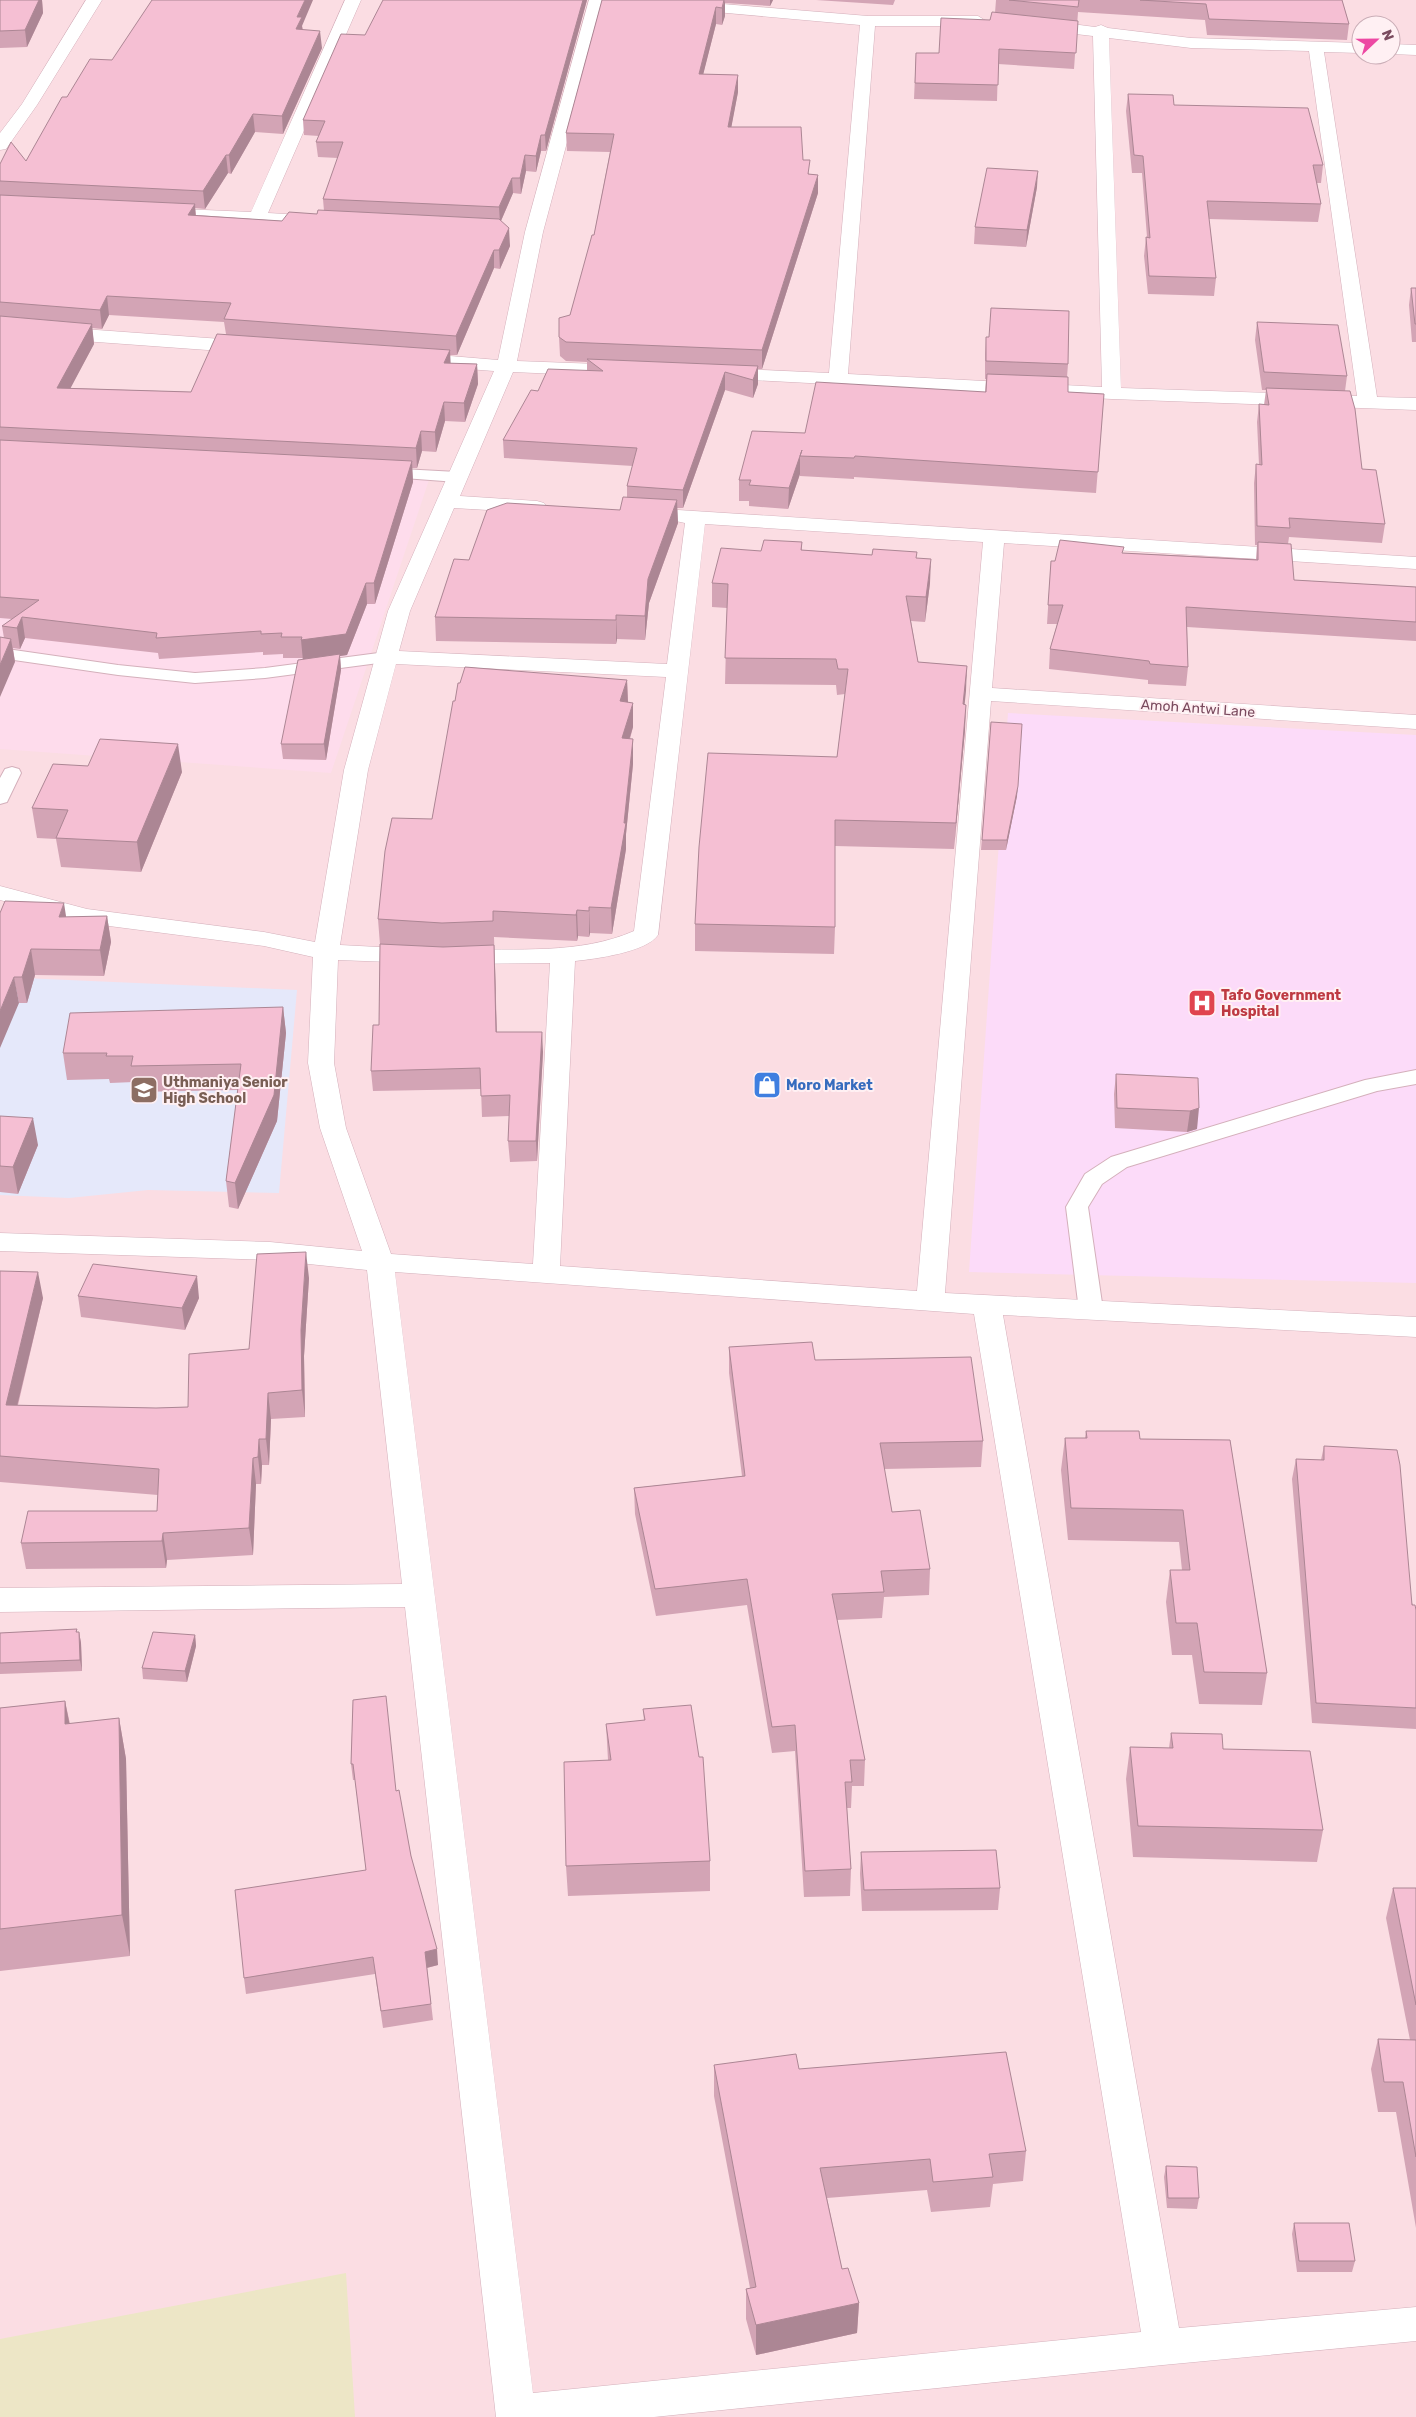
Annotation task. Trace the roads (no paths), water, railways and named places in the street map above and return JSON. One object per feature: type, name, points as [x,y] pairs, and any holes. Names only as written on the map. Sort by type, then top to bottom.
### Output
[{"type":"street","points":[[0,146],[29,105],[94,0]]},
{"type":"street","points":[[257,218],[353,0]]},
{"type":"street","points":[[597,0],[524,232],[506,366],[398,611],[356,770],[326,952],[321,1063],[333,1128],[380,1262],[516,2415],[1163,2347],[1416,2324]]},
{"type":"street","points":[[671,5],[868,21],[995,21]]},
{"type":"street","points":[[838,379],[868,21]]},
{"type":"street","points":[[1024,23],[1101,30],[1191,42],[1351,48]]},
{"type":"street","points":[[1101,30],[1112,393]]},
{"type":"street","points":[[1316,48],[1368,402]]},
{"type":"street","points":[[1401,49],[1416,50]]},
{"type":"street","points":[[139,212],[336,222]]},
{"type":"street","points":[[0,329],[268,349]]},
{"type":"street","points":[[397,358],[506,366],[642,372]]},
{"type":"street","points":[[701,374],[1112,393],[1416,404]]},
{"type":"street","points":[[446,501],[556,508]]},
{"type":"street","points":[[656,514],[1416,563]]},
{"type":"street","points":[[0,893],[86,916],[264,939],[326,952],[444,958],[598,952],[628,945],[646,935],[696,517]]},
{"type":"street","points":[[930,1301],[994,536]]},
{"type":"street","points":[[386,657],[678,671]]},
{"type":"street","name":"Amoh Antwi Lane","points":[[981,694],[1416,722]]},
{"type":"street","points":[[546,1274],[563,954]]},
{"type":"street","points":[[0,1242],[270,1251],[380,1262],[986,1306],[1416,1327]]},
{"type":"street","points":[[986,1306],[1163,2347]]},
{"type":"street","points":[[0,1600],[420,1595]]},
{"type":"lane","points":[[367,472],[456,477]]},
{"type":"lane","points":[[0,653],[118,670],[196,678],[265,673],[386,657]]},
{"type":"lane","points":[[0,798],[12,772]]},
{"type":"lane","points":[[1091,1310],[1076,1207],[1093,1179],[1119,1162],[1263,1120],[1373,1085],[1416,1077]]},
{"type":"place","name":"Tafo Government Hospital","points":[[1202,1003]]},
{"type":"place","name":"Moro Market","points":[[767,1085]]},
{"type":"place","name":"Uthmaniya Senior High School","points":[[144,1090]]}]
